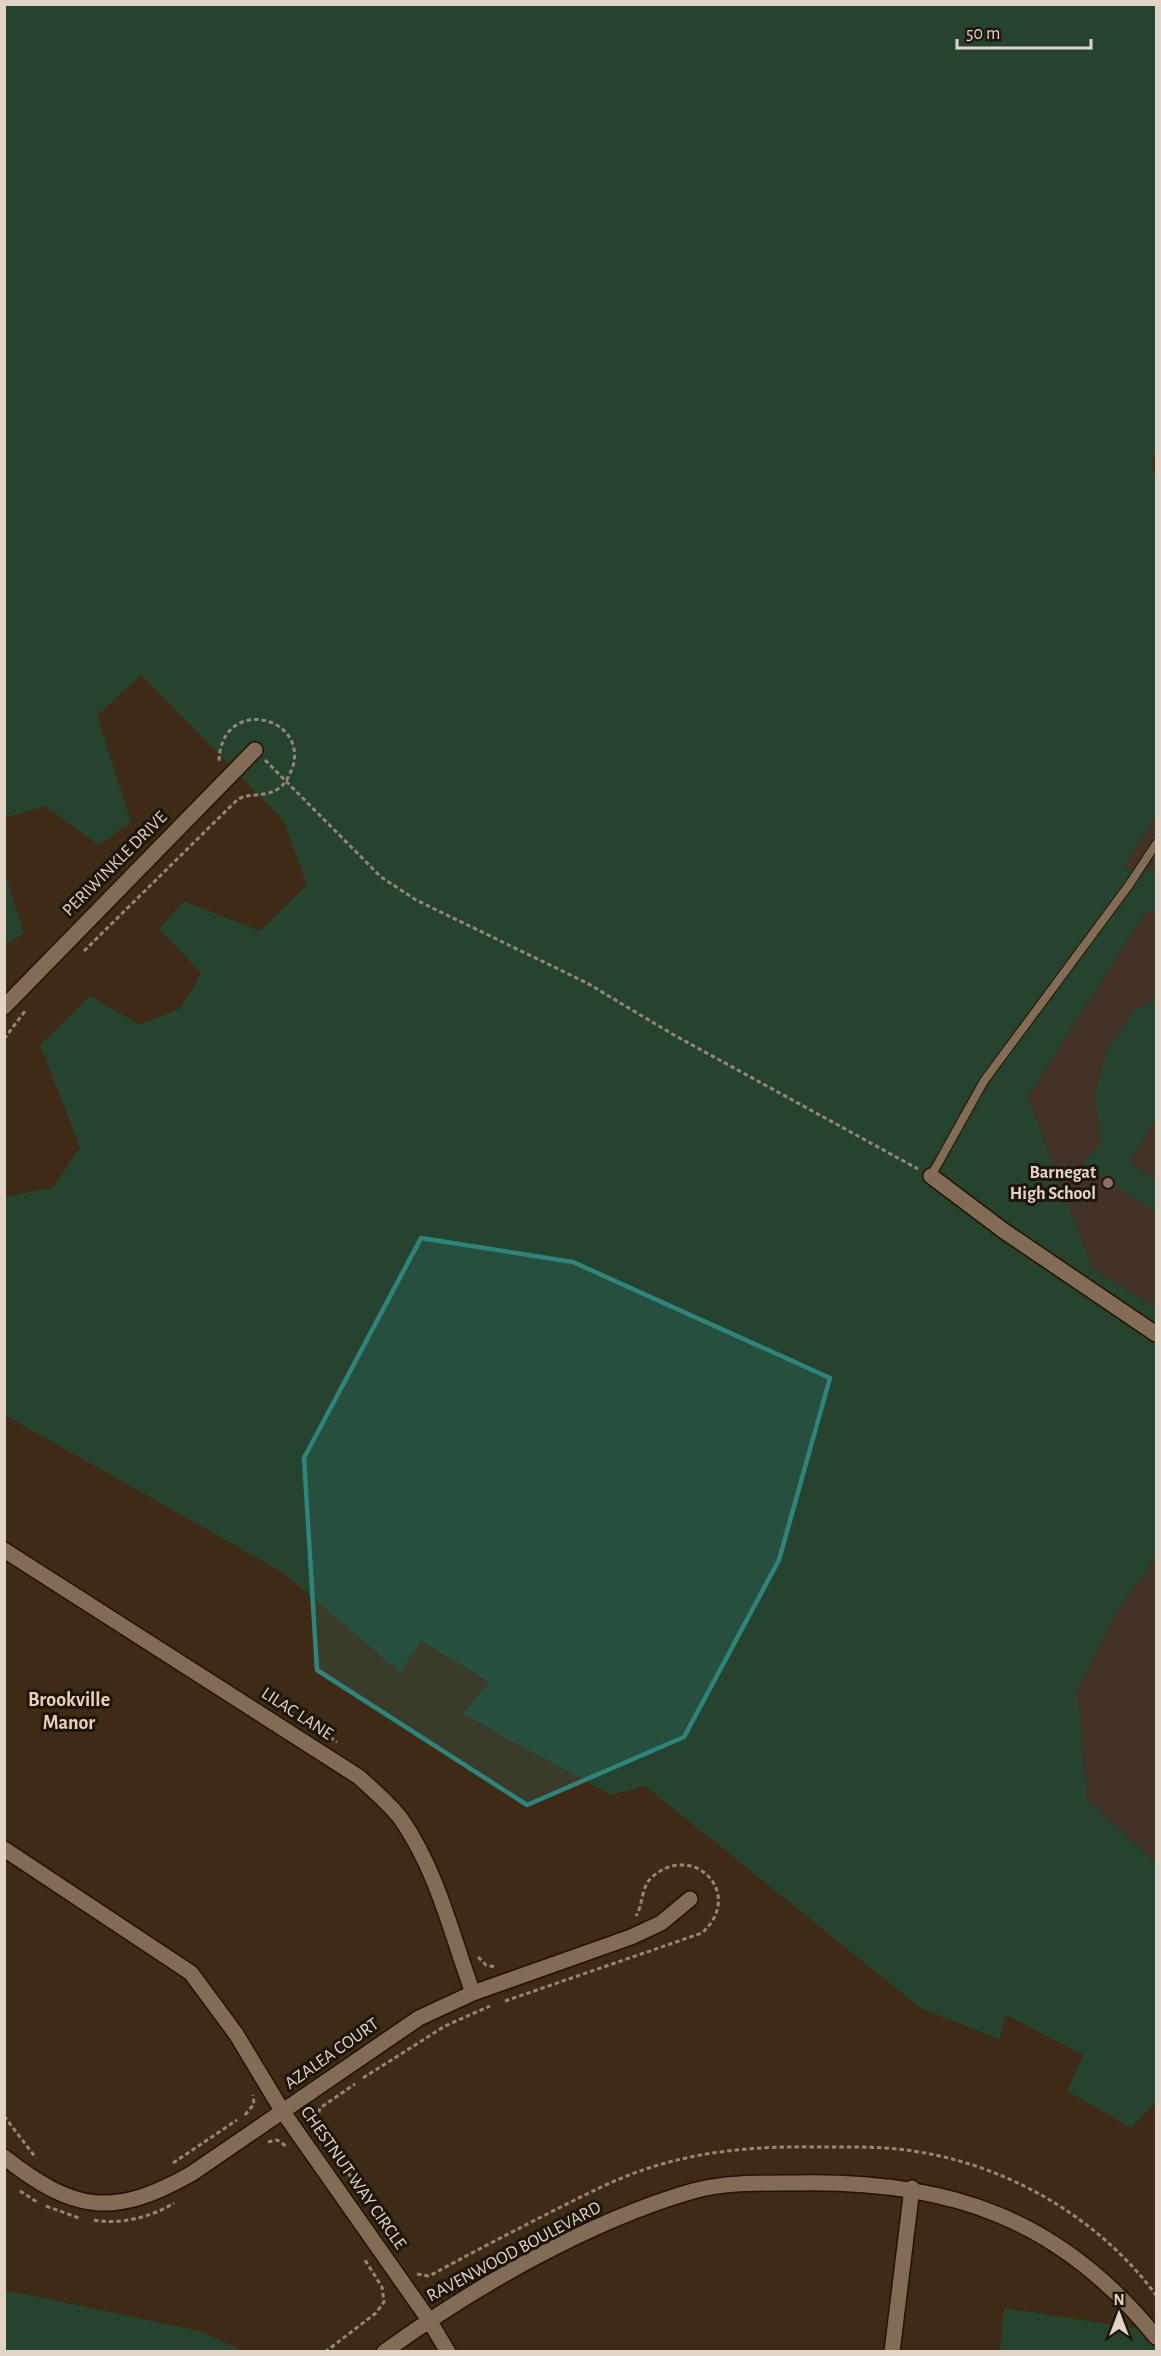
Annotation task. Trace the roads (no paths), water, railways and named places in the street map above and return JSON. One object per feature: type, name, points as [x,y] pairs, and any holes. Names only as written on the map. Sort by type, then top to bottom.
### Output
[{"type":"street","name":"PERIWINKLE DRIVE","points":[[4,1007],[255,750]]},
{"type":"street","points":[[932,1176],[1004,1231],[1156,1334]]},
{"type":"street","name":"LILAC LANE","points":[[4,1550],[360,1777],[400,1817],[416,1842],[432,1879],[473,1994]]},
{"type":"street","name":"CHESTNUT WAY CIRCLE","points":[[4,1849],[191,1973],[236,2034],[283,2112],[429,2320],[448,2352]]},
{"type":"street","name":"AZALEA COURT","points":[[4,2157],[63,2196],[96,2204],[130,2202],[161,2191],[191,2174],[419,2018],[473,1994],[631,1937],[661,1923],[690,1899]]},
{"type":"street","name":"RAVENWOOD BOULEVARD","points":[[384,2352],[429,2320],[548,2252],[646,2206],[696,2190],[758,2183],[828,2182],[912,2188],[968,2202],[1011,2220],[1062,2247],[1127,2301],[1156,2337]]},
{"type":"street","points":[[892,2352],[912,2188]]},
{"type":"lane","points":[[932,1176],[984,1081],[1129,885],[1156,844]]},
{"type":"place","name":"Barnegat High School","points":[[1108,1183]]},
{"type":"district","name":"Brookville Manor","points":[[69,1712]]}]
